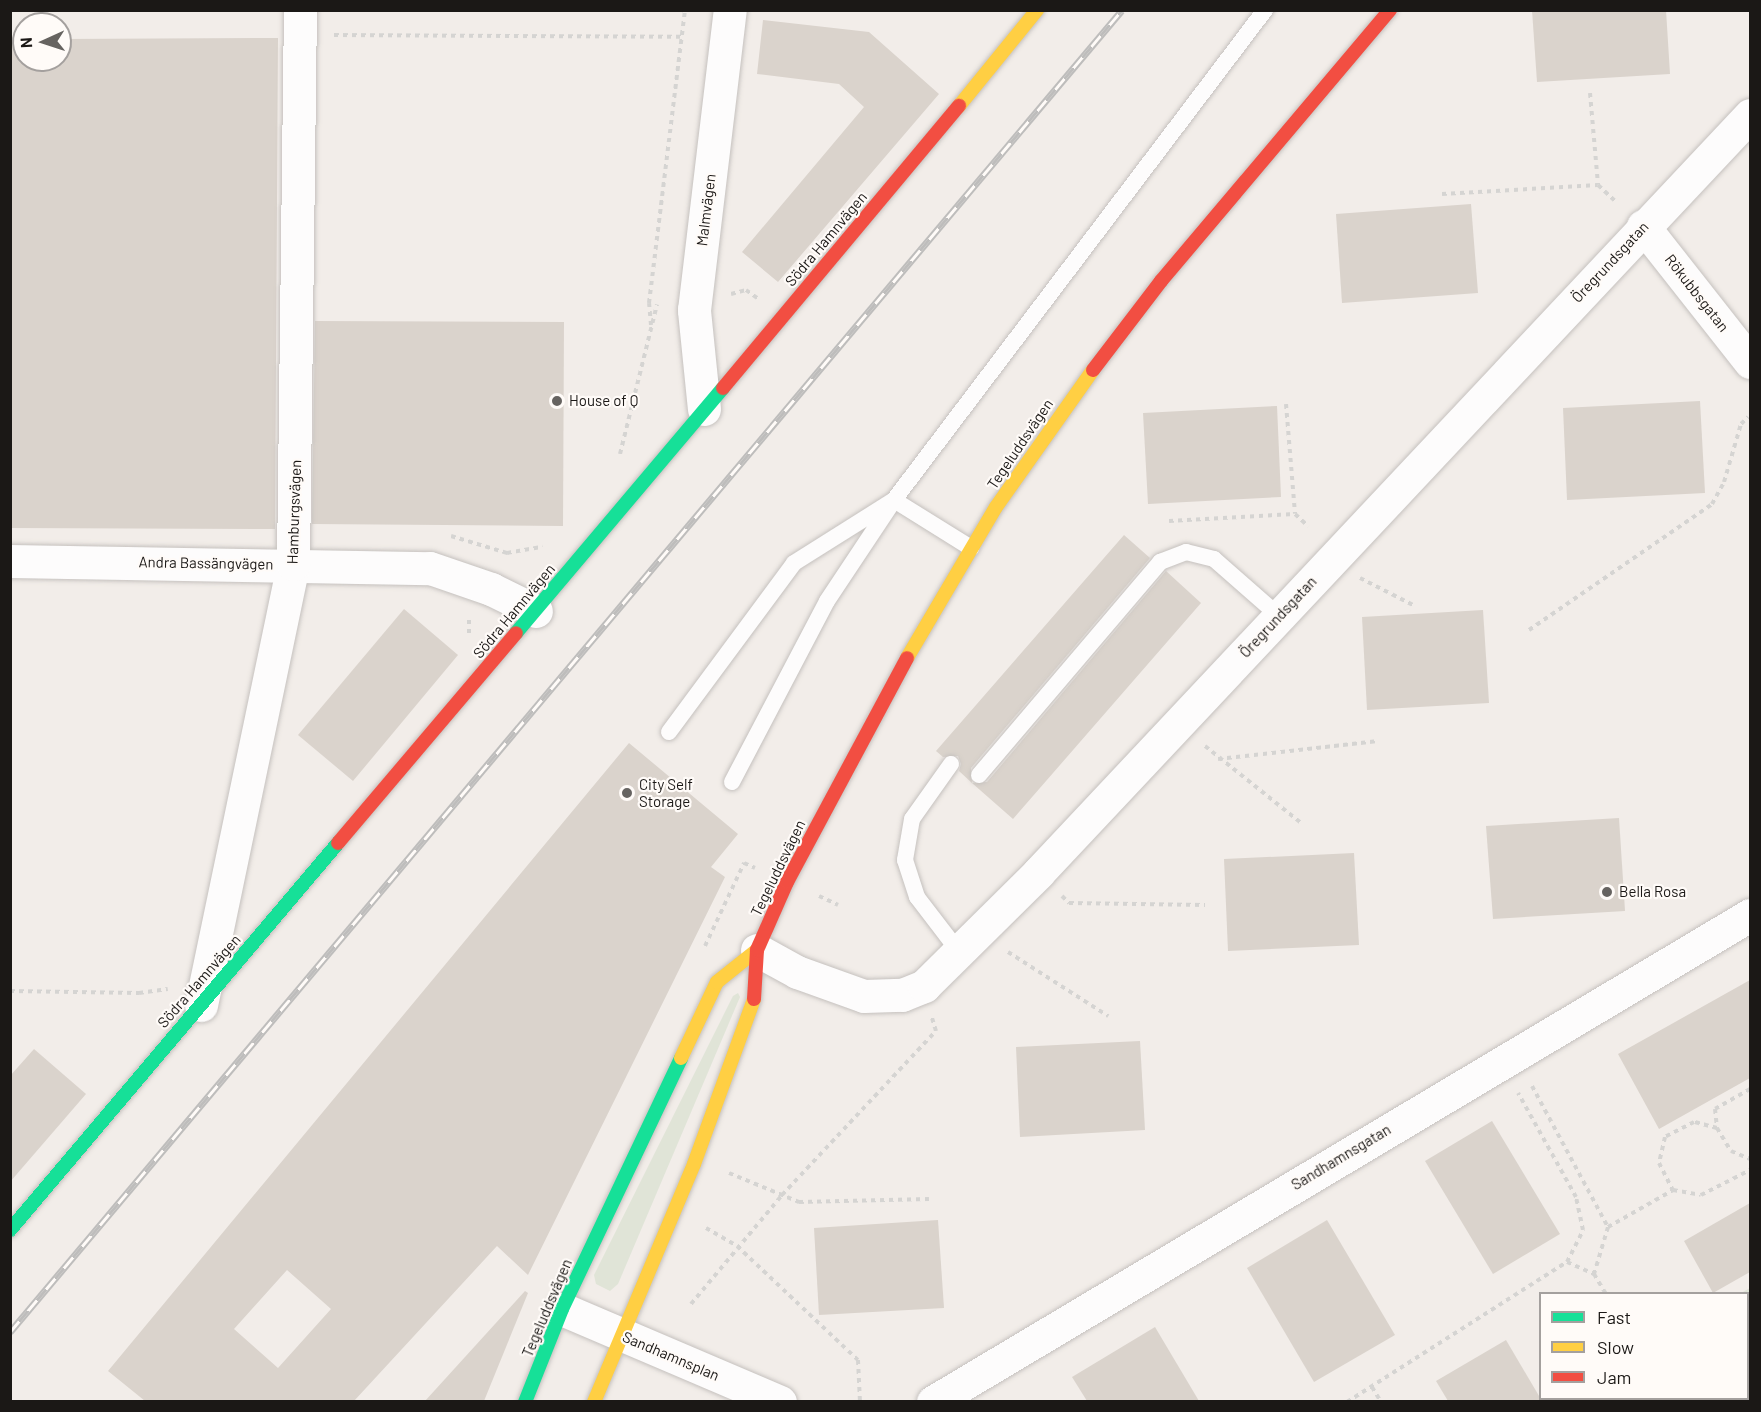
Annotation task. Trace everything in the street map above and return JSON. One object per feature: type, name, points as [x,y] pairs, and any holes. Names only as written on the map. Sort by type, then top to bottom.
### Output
[{"type":"main road","name":"Södra Hamnvägen","points":[[10,1230],[536,611],[1037,10]]},
{"type":"main road","name":"Tegeluddsvägen","points":[[594,1401],[754,1007],[757,950],[787,882],[885,698],[971,548],[1076,392],[1161,282],[1390,10]]},
{"type":"main road","name":"Tegeluddsvägen","points":[[525,1401],[562,1309],[717,982],[757,950]]},
{"type":"street","name":"Malmvägen","points":[[704,409],[694,310],[730,10]]},
{"type":"street","name":"Hamburgsvägen","points":[[201,1005],[294,564],[300,22]]},
{"type":"street","name":"Öregrundsgatan","points":[[757,950],[797,972],[864,996],[893,996],[924,986],[960,953],[1038,873],[1643,226],[1750,115]]},
{"type":"street","name":"Rökubbsgatan","points":[[1643,226],[1750,362]]},
{"type":"street","name":"Andra Bassängvägen","points":[[10,561],[430,568],[491,589],[536,611]]},
{"type":"street","name":"Sandhamnsgatan","points":[[933,1401],[1750,915]]},
{"type":"street","name":"Sandhamnsplan","points":[[562,1309],[780,1401]]},
{"type":"lane","points":[[732,782],[827,602],[894,500],[1265,10]]},
{"type":"lane","points":[[894,500],[971,548]]},
{"type":"lane","points":[[669,732],[794,563],[894,500]]},
{"type":"lane","points":[[979,775],[1160,562],[1186,552],[1214,559],[1279,616]]},
{"type":"lane","points":[[951,764],[912,819],[905,860],[917,897],[960,953]]},
{"type":"path","points":[[618,462],[651,329],[650,303],[685,10]]},
{"type":"path","points":[[300,22],[682,37]]},
{"type":"path","points":[[1590,93],[1598,185],[1615,201]]},
{"type":"path","points":[[1442,194],[1598,185]]},
{"type":"path","points":[[1286,404],[1295,514],[1308,526]]},
{"type":"path","points":[[1529,630],[1712,504],[1724,482],[1741,424],[1749,417]]},
{"type":"path","points":[[1169,520],[1295,514]]},
{"type":"path","points":[[1359,578],[1415,606]]},
{"type":"path","points":[[1218,759],[1378,741]]},
{"type":"path","points":[[1205,745],[1218,759],[1300,822]]},
{"type":"path","points":[[1038,873],[1069,903],[1205,905]]},
{"type":"path","points":[[1008,952],[1108,1016]]},
{"type":"path","points":[[691,1304],[737,1246],[782,1195],[936,1031],[924,986]]},
{"type":"path","points":[[10,991],[139,993],[165,989]]},
{"type":"path","points":[[1508,1058],[1608,1227]]},
{"type":"path","points":[[1347,1401],[1567,1262],[1583,1230],[1576,1197],[1508,1058]]},
{"type":"path","points":[[1750,1089],[1715,1109],[1717,1128],[1731,1151],[1750,1159]]},
{"type":"path","points":[[1673,1190],[1659,1163],[1665,1137],[1694,1122],[1717,1128]]},
{"type":"path","points":[[1594,1274],[1608,1227],[1673,1190],[1701,1195],[1750,1170]]},
{"type":"path","points":[[729,1173],[799,1202],[929,1199]]},
{"type":"path","points":[[706,1228],[737,1246],[858,1360],[860,1401]]},
{"type":"path","points":[[1567,1262],[1594,1274],[1605,1292]]},
{"type":"path","points":[[1372,1387],[1381,1401]]},
{"type":"shaded area","points":[[738,993],[740,997],[618,1284],[610,1291],[596,1284],[594,1275],[733,996]]},
{"type":"shaded area","points":[[1750,1288],[1750,1401],[1718,1401],[1749,1400],[1749,1292],[1743,1292]]},
{"type":"building","points":[[1532,10],[1666,10],[1670,74],[1537,82]]},
{"type":"building","points":[[763,20],[869,32],[939,94],[778,282],[742,252],[864,107],[839,84],[757,74]]},
{"type":"building","points":[[278,38],[275,529],[10,528],[10,40],[12,40],[12,72],[72,72],[72,39]]},
{"type":"building","points":[[1471,204],[1478,293],[1342,303],[1336,214]]},
{"type":"building","points":[[315,321],[564,322],[563,526],[312,524]]},
{"type":"building","points":[[1700,401],[1705,493],[1567,500],[1563,408]]},
{"type":"building","points":[[1277,406],[1281,497],[1148,504],[1143,413]]},
{"type":"building","points":[[1124,535],[1150,558],[971,768],[972,783],[959,771],[961,764],[958,756],[943,757],[936,751]]},
{"type":"building","points":[[1166,571],[1201,603],[1013,819],[972,783],[987,782]]},
{"type":"building","points":[[404,609],[458,655],[353,781],[298,735]]},
{"type":"building","points":[[1483,610],[1489,703],[1367,710],[1362,617]]},
{"type":"building","points":[[629,743],[738,834],[711,867],[725,877],[528,1275],[497,1246],[354,1401],[145,1401],[108,1371]],"holes":[[[287,1270],[331,1309],[278,1368],[234,1329]]]},
{"type":"building","points":[[1619,818],[1625,911],[1493,919],[1486,826]]},
{"type":"building","points":[[1354,853],[1359,945],[1228,951],[1224,859]]},
{"type":"building","points":[[1750,980],[1750,1078],[1659,1129],[1618,1054]]},
{"type":"building","points":[[1140,1041],[1145,1130],[1020,1137],[1016,1047]]},
{"type":"building","points":[[34,1049],[86,1094],[10,1182],[10,1076]]},
{"type":"building","points":[[1492,1121],[1560,1234],[1493,1274],[1425,1161]]},
{"type":"building","points":[[1750,1203],[1750,1272],[1712,1292],[1684,1241]]},
{"type":"building","points":[[938,1220],[944,1308],[819,1315],[814,1228]]},
{"type":"building","points":[[1327,1220],[1395,1335],[1314,1382],[1247,1268]]},
{"type":"building","points":[[525,1291],[528,1293],[484,1401],[425,1401]]},
{"type":"building","points":[[1155,1327],[1199,1401],[1087,1401],[1072,1377]]},
{"type":"building","points":[[1506,1340],[1539,1396],[1539,1400],[1542,1401],[1448,1401],[1436,1381]]},
{"type":"railway","points":[[10,1332],[1122,10]]},
{"type":"traffic: fast","points":[[516,633],[723,388]]},
{"type":"traffic: fast","points":[[10,1230],[338,843]]},
{"type":"traffic: fast","points":[[525,1402],[562,1309],[681,1058]]},
{"type":"traffic: slow","points":[[959,106],[1037,10]]},
{"type":"traffic: slow","points":[[907,658],[996,507],[1093,370]]},
{"type":"traffic: slow","points":[[681,1058],[717,982],[757,950]]},
{"type":"traffic: slow","points":[[594,1402],[694,1164],[754,999]]},
{"type":"traffic: jam","points":[[1093,370],[1161,281],[1390,10]]},
{"type":"traffic: jam","points":[[723,388],[959,106]]},
{"type":"traffic: jam","points":[[338,843],[516,633]]},
{"type":"traffic: jam","points":[[754,999],[757,950],[787,882],[907,658]]},
{"type":"place","name":"House of Q","points":[[557,401]]},
{"type":"place","name":"City Self Storage","points":[[627,793]]},
{"type":"place","name":"Bella Rosa","points":[[1607,892]]}]
